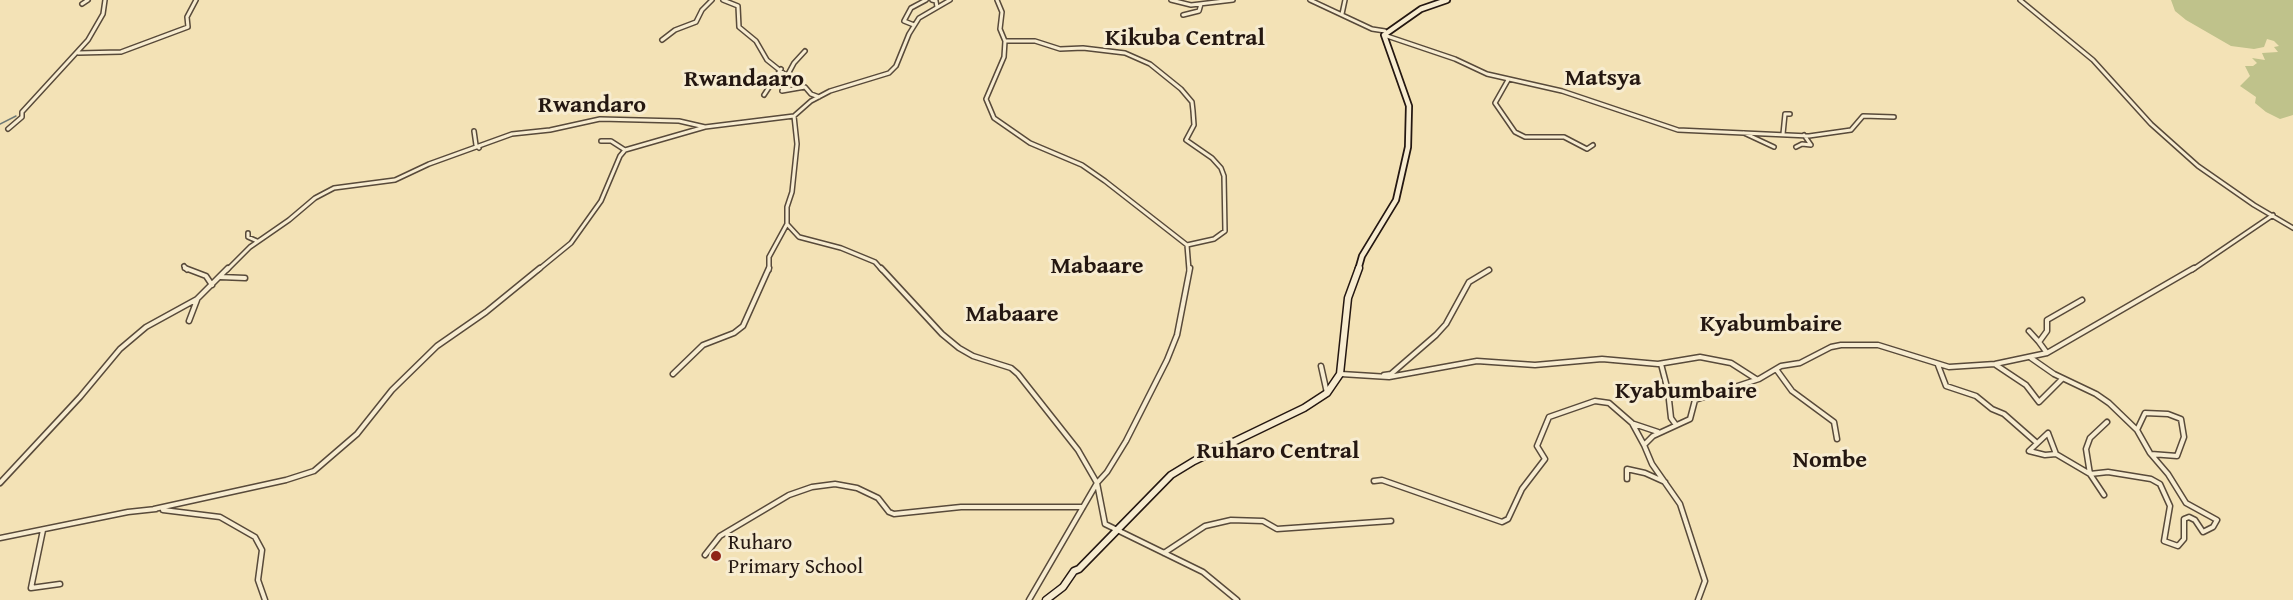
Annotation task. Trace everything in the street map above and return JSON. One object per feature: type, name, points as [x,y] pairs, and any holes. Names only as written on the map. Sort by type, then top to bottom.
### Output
[{"type":"street","points":[[82,4],[88,0]]},
{"type":"street","points":[[8,129],[22,117],[22,112],[92,34],[103,14],[105,0]]},
{"type":"street","points":[[77,52],[121,52],[188,27],[187,17],[196,0]]},
{"type":"street","points":[[662,40],[675,30],[696,22],[712,0]]},
{"type":"street","points":[[723,0],[738,6],[739,27],[756,41],[767,60],[787,76]]},
{"type":"street","points":[[914,25],[904,21],[911,9],[926,0]]},
{"type":"street","points":[[932,0],[936,1],[937,7]]},
{"type":"street","points":[[0,537],[154,509],[286,480],[314,471],[357,434],[392,390],[437,346],[486,312],[571,243],[601,201],[620,156],[625,150],[705,127],[794,116],[819,97],[846,85],[889,73],[896,66],[919,18],[950,0]]},
{"type":"street","points":[[998,0],[1002,12],[1000,29],[1005,41],[1004,57],[986,99],[994,118],[1030,143],[1082,165],[1187,245],[1190,273],[1173,346],[1126,441],[1107,472],[1097,483],[1029,600]]},
{"type":"street","points":[[1171,0],[1183,5],[1233,0]]},
{"type":"street","points":[[1310,0],[1372,28],[1447,56],[1487,74],[1562,91],[1678,130],[1804,135],[1851,130],[1863,116],[1894,117]]},
{"type":"street","points":[[1341,14],[1345,0]]},
{"type":"street","points":[[1385,33],[1421,9],[1447,0]]},
{"type":"street","points":[[2020,0],[2093,60],[2151,124],[2198,166],[2293,228]]},
{"type":"street","points":[[1183,15],[1199,12],[1201,4]]},
{"type":"street","points":[[1047,600],[1063,587],[1074,571],[1079,569],[1117,528],[1136,513],[1164,481],[1183,468],[1284,419],[1327,393],[1340,374],[1348,298],[1362,256],[1396,200],[1408,147],[1409,106],[1385,33]]},
{"type":"street","points":[[1005,41],[1035,41],[1060,49],[1083,48],[1125,53],[1150,64],[1181,89],[1192,102],[1193,111],[1194,125],[1186,140],[1212,158],[1221,168],[1224,176],[1225,231],[1214,239],[1187,245]]},
{"type":"street","points":[[806,51],[794,63],[782,91],[805,87],[810,94],[819,97]]},
{"type":"street","points":[[764,95],[781,69]]},
{"type":"street","points":[[1508,80],[1495,103],[1515,132],[1525,137],[1564,137],[1587,149],[1593,145]]},
{"type":"street","points":[[1783,134],[1785,114],[1790,114]]},
{"type":"street","points":[[673,374],[703,345],[734,333],[743,326],[770,270],[769,257],[788,224],[787,207],[792,192],[797,144],[794,116]]},
{"type":"street","points":[[0,483],[80,397],[120,349],[146,327],[197,299],[258,242],[315,198],[334,188],[395,180],[429,164],[479,148],[512,134],[550,130],[600,119],[679,121],[705,127]]},
{"type":"street","points":[[474,130],[475,143],[479,148]]},
{"type":"street","points":[[1744,132],[1753,139],[1774,147]]},
{"type":"street","points":[[1796,147],[1802,144],[1810,145],[1810,141],[1804,135]]},
{"type":"street","points":[[601,141],[611,141],[625,150]]},
{"type":"street","points":[[1644,445],[1647,440],[1659,433],[1690,419],[1695,400],[1757,380],[1776,369],[1807,360],[1831,347],[1861,344],[1890,347],[1938,365],[1961,367],[1995,364],[2047,353],[2175,281],[2273,215]]},
{"type":"street","points":[[788,224],[799,237],[841,248],[875,262],[942,334],[959,348],[973,356],[1011,368],[1078,450],[1097,483],[1102,519],[1105,524],[1203,572],[1237,600]]},
{"type":"street","points":[[249,233],[248,237],[258,242]]},
{"type":"street","points":[[184,266],[206,276],[212,285]]},
{"type":"street","points":[[1371,375],[1391,374],[1417,353],[1446,324],[1469,282],[1489,270]]},
{"type":"street","points":[[220,277],[245,278]]},
{"type":"street","points":[[189,321],[197,299]]},
{"type":"street","points":[[2039,342],[2047,331],[2047,320],[2082,300]]},
{"type":"street","points":[[2029,331],[2047,353]]},
{"type":"street","points":[[1340,374],[1389,377],[1413,370],[1477,361],[1535,365],[1602,359],[1660,364],[1700,357],[1728,362],[1757,380]]},
{"type":"street","points":[[2030,358],[2062,379],[2109,402],[2137,430],[2150,453],[2168,474],[2186,503],[2217,520],[2213,527],[2202,532],[2195,520],[2189,517],[2184,519],[2184,539],[2178,546],[2164,541],[2170,506],[2160,484],[2151,479],[2108,472],[2090,474],[2056,454],[2030,452],[2048,433],[2056,454]]},
{"type":"street","points":[[1660,364],[1668,391],[1671,418],[1676,425]]},
{"type":"street","points":[[1995,364],[2026,385],[2039,402],[2062,379]]},
{"type":"street","points":[[1938,365],[1946,386],[1976,396],[1992,409],[2004,414],[2037,443]]},
{"type":"street","points":[[1321,366],[1327,393]]},
{"type":"street","points":[[1776,369],[1792,391],[1834,422],[1837,439]]},
{"type":"street","points":[[1374,481],[1382,480],[1502,522],[1508,519],[1522,489],[1544,461],[1544,456],[1537,446],[1549,417],[1601,401],[1609,404],[1632,423],[1659,433]]},
{"type":"street","points":[[2137,430],[2145,413],[2168,414],[2181,419],[2184,437],[2177,456],[2172,458],[2150,453]]},
{"type":"street","points":[[2104,495],[2090,474],[2086,449],[2087,441],[2107,422]]},
{"type":"street","points":[[1632,423],[1652,464],[1680,504],[1705,581],[1698,600]]},
{"type":"street","points":[[1627,478],[1627,468],[1666,482]]},
{"type":"street","points":[[705,555],[720,536],[736,525],[750,520],[789,495],[813,486],[836,484],[857,488],[878,498],[889,512],[894,514],[961,507],[1084,507]]},
{"type":"street","points":[[154,509],[179,510],[220,517],[255,537],[262,550],[258,580],[264,600]]},
{"type":"street","points":[[1164,553],[1205,526],[1231,520],[1263,521],[1277,529],[1391,521]]},
{"type":"street","points":[[43,530],[31,588],[60,584]]},
{"type":"green space","points":[[2171,0],[2293,0],[2293,115],[2280,119],[2266,112],[2255,103],[2256,97],[2240,86],[2250,76],[2245,66],[2253,66],[2257,63],[2252,58],[2265,60],[2262,53],[2278,52],[2274,47],[2279,46],[2274,41],[2267,39],[2264,47],[2254,49],[2231,46],[2186,20],[2175,11]]},
{"type":"waterway","points":[[0,124],[16,116]]},
{"type":"place","name":"Ruharo Primary School","points":[[716,556]]},
{"type":"district","name":"Kikuba Central","points":[[1185,39]]},
{"type":"district","name":"Matsya","points":[[1603,79]]},
{"type":"district","name":"Rwandaaro","points":[[744,80]]},
{"type":"district","name":"Rwandaro","points":[[592,106]]},
{"type":"district","name":"Mabaare","points":[[1097,267]]},
{"type":"district","name":"Mabaare","points":[[1012,315]]},
{"type":"district","name":"Kyabumbaire","points":[[1771,325]]},
{"type":"district","name":"Kyabumbaire","points":[[1686,392]]},
{"type":"district","name":"Ruharo Central","points":[[1278,452]]},
{"type":"district","name":"Nombe","points":[[1830,461]]}]
